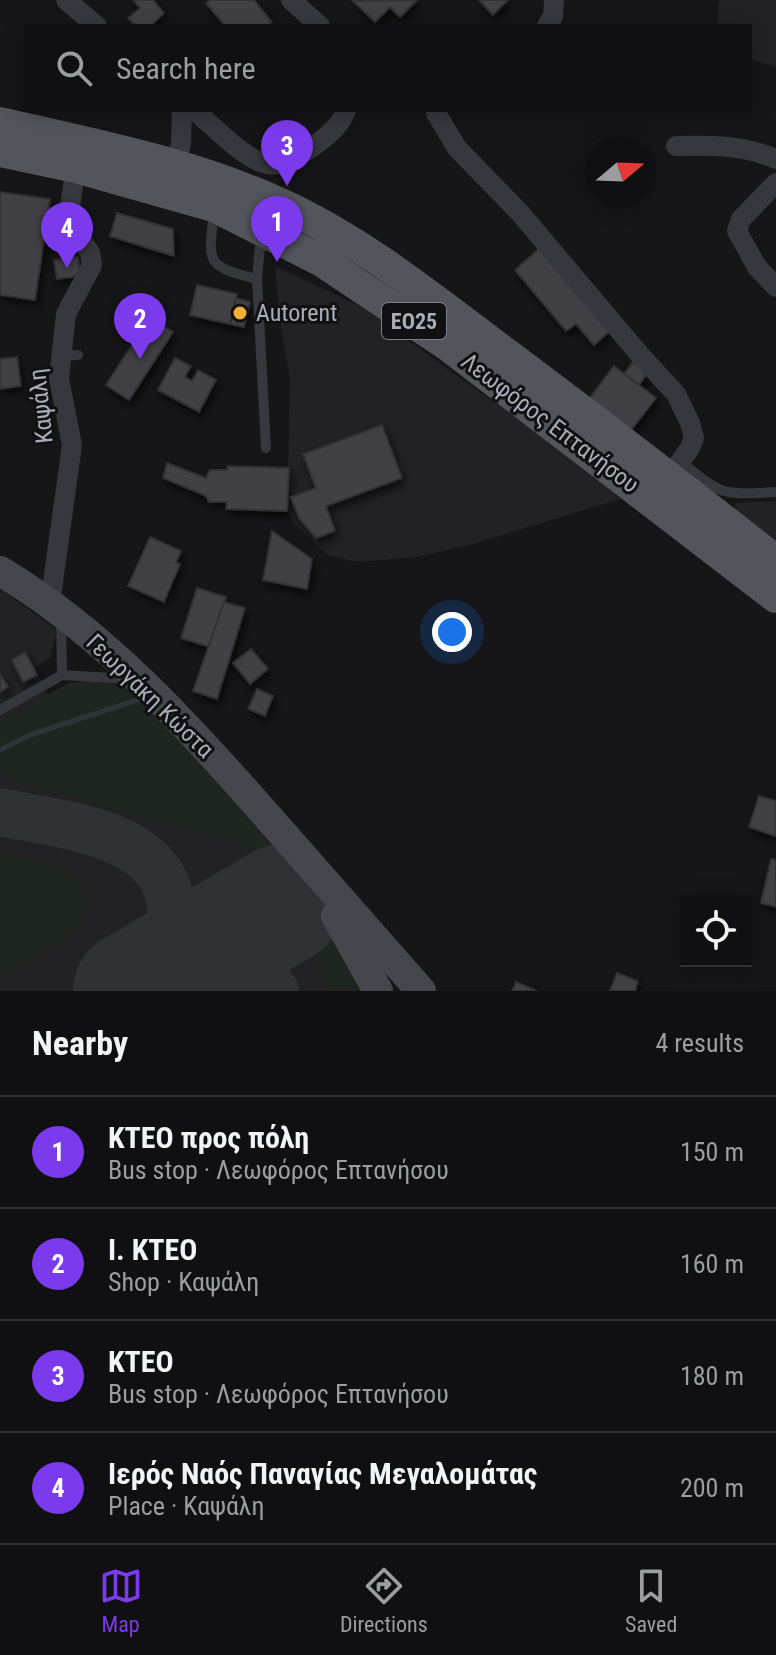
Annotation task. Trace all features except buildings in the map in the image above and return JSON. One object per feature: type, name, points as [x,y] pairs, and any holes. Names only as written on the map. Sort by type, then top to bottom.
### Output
[{"type":"main road","name":"Λεωφόρος Επτανήσου","points":[[0,123],[172,179],[214,206],[262,229],[373,293],[449,346],[776,597]]},
{"type":"main road","name":"Λεωφόρος Επτανήσου","points":[[0,151],[76,167],[252,192],[297,212],[345,238],[423,291],[675,469],[776,561]]},
{"type":"main road","name":"Γεωργάκη Κώστα","points":[[0,571],[55,608],[190,731],[421,991]]},
{"type":"main road","name":"Γεωργάκη Κώστα","points":[[285,837],[352,943],[378,991]]},
{"type":"main road","points":[[393,960],[393,991]]},
{"type":"street","points":[[66,0],[95,24]]},
{"type":"street","points":[[299,3],[318,24]]},
{"type":"street","points":[[172,179],[183,123],[182,112]]},
{"type":"street","points":[[196,112],[244,152],[263,163],[277,164],[299,156],[328,136],[340,126],[345,112]]},
{"type":"street","points":[[436,113],[457,148],[521,214],[640,355],[671,386],[693,432],[693,443],[675,469]]},
{"type":"street","points":[[676,146],[732,145],[776,159]]},
{"type":"street","name":"Καψάλη","points":[[55,608],[72,445],[61,394],[70,355],[66,314],[92,265],[90,253],[68,219],[76,167]]},
{"type":"street","points":[[776,183],[737,226],[757,267],[776,287]]},
{"type":"lane","points":[[214,206],[210,246],[212,259],[222,269],[257,279]]},
{"type":"lane","points":[[262,229],[257,279],[266,448]]},
{"type":"lane","points":[[675,469],[726,493],[776,492]]},
{"type":"lane","points":[[55,608],[62,675]]},
{"type":"lane","points":[[0,710],[62,675],[137,680]]},
{"type":"shaded area","points":[[719,0],[776,0],[776,67],[752,60],[752,24],[717,24]]},
{"type":"shaded area","points":[[275,266],[362,307],[514,414],[621,499],[473,544],[418,557],[357,562],[328,555],[295,525],[287,511],[290,378],[280,322]]},
{"type":"shaded area","points":[[776,501],[776,540],[733,508],[737,503]]},
{"type":"shaded area","points":[[2,590],[57,630],[50,658],[34,668],[48,695],[67,684],[87,681],[263,826],[342,942],[369,991],[0,991]]},
{"type":"shaded area","points":[[87,681],[129,685],[263,826],[342,942],[369,991],[326,991],[306,940],[250,846],[76,800],[40,789],[2,772],[0,723],[67,684]]},
{"type":"shaded area","points":[[0,852],[67,870],[82,888],[84,911],[78,924],[56,946],[0,978]]},
{"type":"waterway","points":[[0,750],[30,735],[140,699]]},
{"type":"taxiway","points":[[0,812],[53,822],[110,838],[135,850],[155,867],[168,890],[170,930],[159,960],[130,991]]},
{"type":"taxiway","points":[[265,977],[275,991]]},
{"type":"runway","points":[[133,991],[283,904]]},
{"type":"place","name":"ΚΤΕΟ","points":[[287,186]]},
{"type":"place","name":"ΚΤΕΟ προς πόλη","points":[[277,262]]},
{"type":"place","name":"Ιερός Ναός Παναγίας Μεγαλομάτας","points":[[67,268]]},
{"type":"place","name":"Autorent","points":[[240,313]]},
{"type":"place","name":"Ι. ΚΤΕΟ","points":[[140,359]]}]
